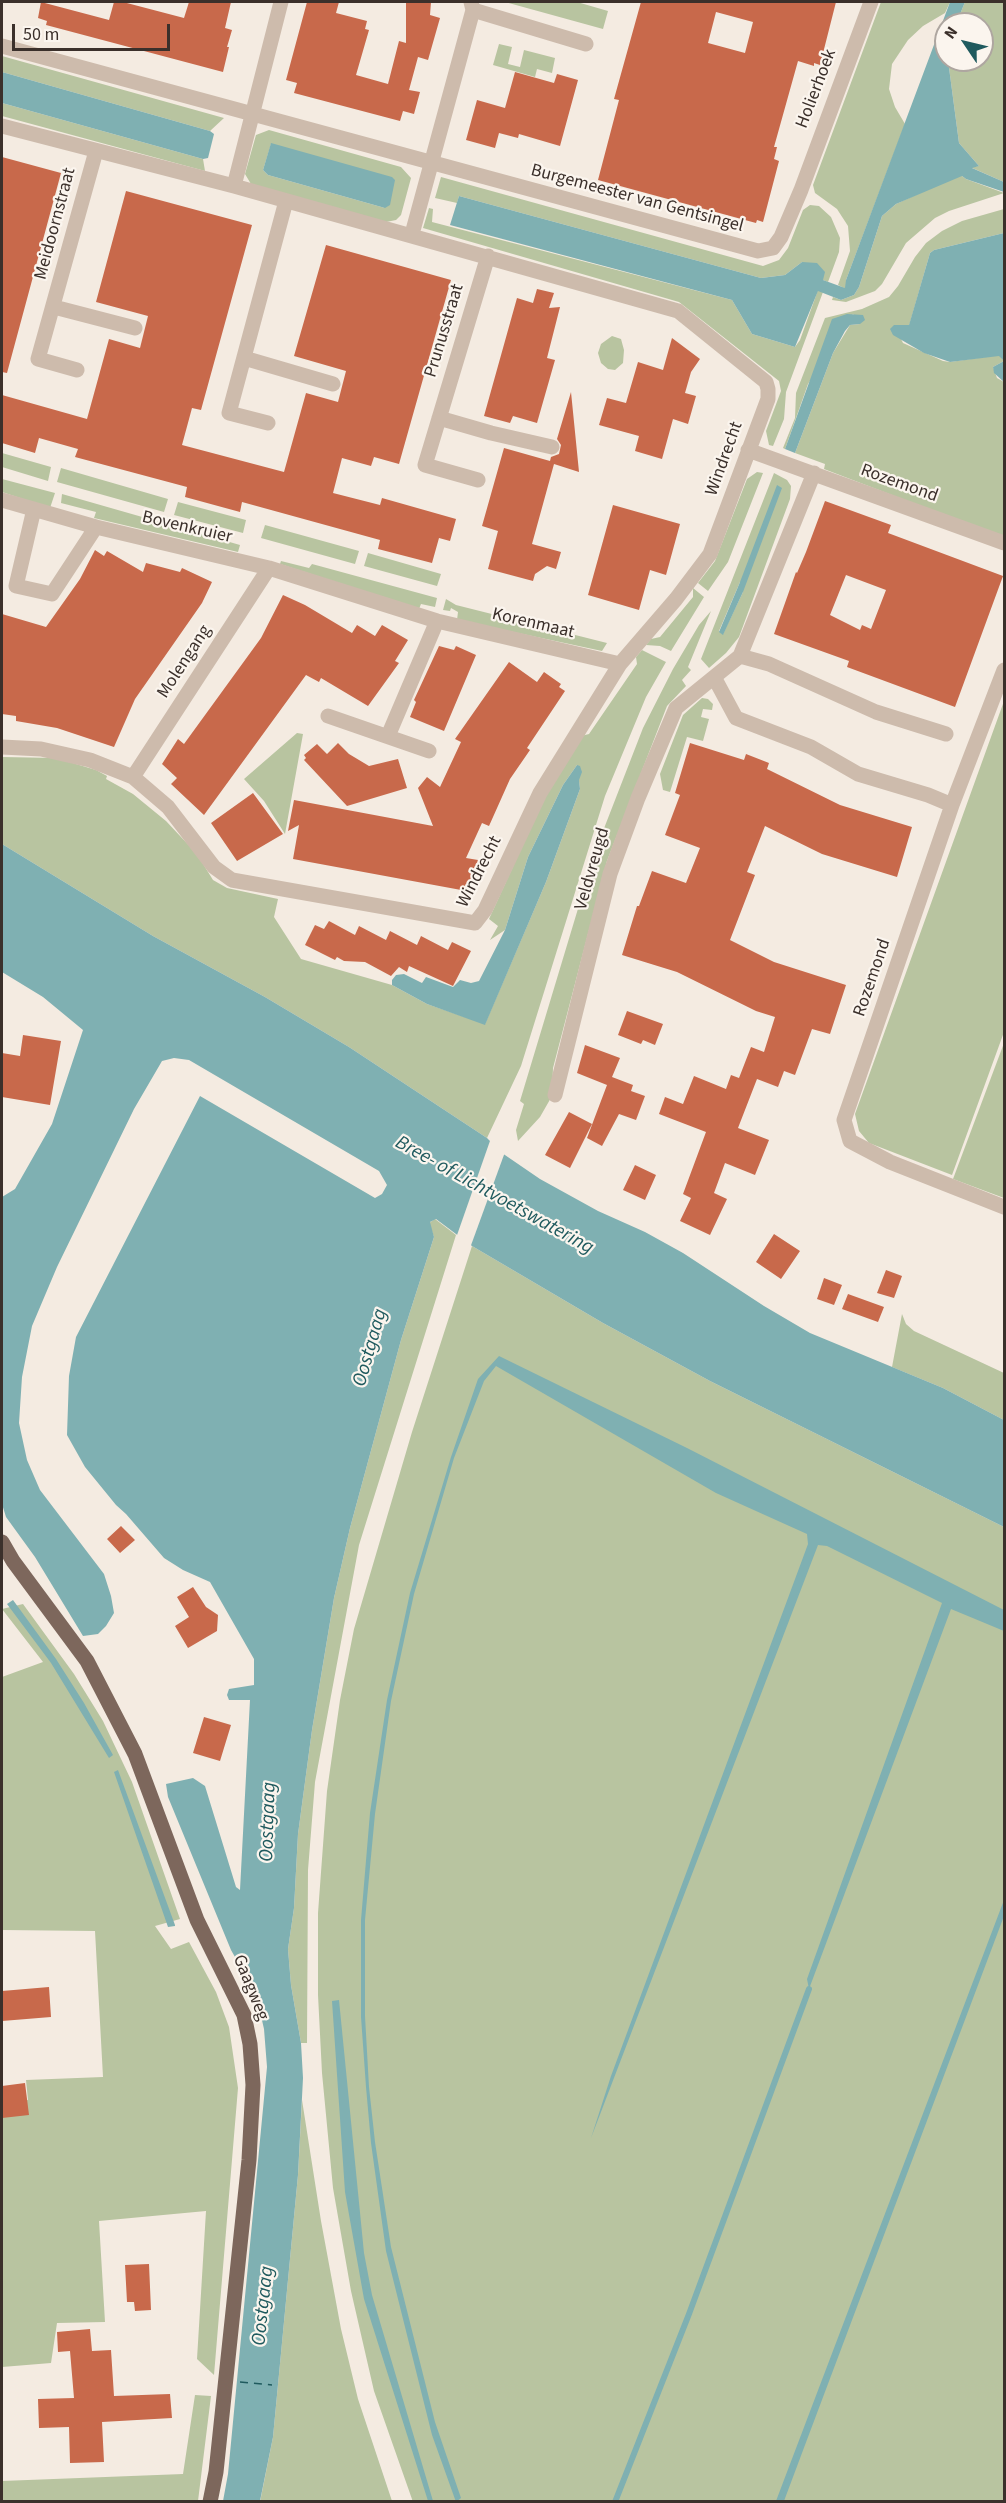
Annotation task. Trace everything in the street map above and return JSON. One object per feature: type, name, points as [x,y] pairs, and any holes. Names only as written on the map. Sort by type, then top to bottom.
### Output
[{"type":"main road","name":"Gaagweg","points":[[2,1542],[13,1561],[87,1661],[130,1744],[197,1920],[244,2015],[250,2044],[253,2085],[249,2160],[216,2472],[210,2502]]},
{"type":"street","points":[[234,186],[281,2]]},
{"type":"street","name":"Holierhoek","points":[[801,190],[871,2]]},
{"type":"street","points":[[412,234],[472,6],[586,44]]},
{"type":"street","name":"Burgemeester van Gentsingel","points":[[2,46],[758,251],[773,248],[781,237],[801,190]]},
{"type":"street","points":[[2,126],[234,186],[488,256]]},
{"type":"street","name":"Meidoornstraat","points":[[77,370],[38,359],[96,151]]},
{"type":"street","points":[[268,423],[230,413],[286,201]]},
{"type":"street","name":"Windrecht","points":[[2,747],[41,749],[90,760],[133,777],[168,807],[214,867],[232,880],[475,923],[485,910],[540,793],[620,664],[676,599],[710,554],[768,399],[766,382],[678,310],[488,256]]},
{"type":"street","name":"Prunusstraat","points":[[478,480],[425,465],[488,256]]},
{"type":"street","name":"Meidoornstraat","points":[[54,307],[135,328]]},
{"type":"street","points":[[244,358],[333,384]]},
{"type":"street","points":[[439,418],[552,447]]},
{"type":"street","points":[[748,450],[814,473]]},
{"type":"street","name":"Rozemond","points":[[814,473],[1005,543]]},
{"type":"street","name":"Veldvreugd","points":[[555,1095],[610,874],[621,840],[676,708],[740,656],[757,619],[814,473]]},
{"type":"street","name":"Bovenkruier","points":[[2,500],[96,527],[269,568]]},
{"type":"street","points":[[33,509],[16,586],[52,594],[96,527]]},
{"type":"street","name":"Korenmaat","points":[[269,568],[437,621],[620,664]]},
{"type":"street","name":"Molengang","points":[[133,777],[269,568]]},
{"type":"street","points":[[388,736],[437,621]]},
{"type":"street","points":[[740,656],[769,664],[876,712],[946,734]]},
{"type":"street","name":"Rozemond","points":[[1005,670],[952,805],[844,1120],[850,1141],[890,1162],[1005,1207]]},
{"type":"street","points":[[714,677],[736,718],[810,747],[858,774],[928,795],[952,805]]},
{"type":"street","points":[[328,716],[429,751]]},
{"type":"green space","points":[[505,2],[577,2],[608,11],[603,29]]},
{"type":"green space","points":[[881,2],[950,2],[945,12],[934,12],[934,20],[908,40],[892,64],[889,89],[895,107],[905,124],[846,280],[846,289],[838,285],[850,251],[848,226],[837,209],[815,193],[813,185]]},
{"type":"green space","points":[[965,2],[1004,2],[1004,182],[970,167],[979,166],[959,143],[950,72],[994,72],[994,12],[961,12]]},
{"type":"green space","points":[[499,44],[512,47],[508,64],[520,67],[524,50],[555,58],[552,73],[537,69],[535,77],[493,65]]},
{"type":"green space","points":[[2,56],[224,118],[210,131],[2,72]]},
{"type":"green space","points":[[2,103],[203,159],[205,171],[2,116]]},
{"type":"green space","points":[[269,130],[401,167],[411,178],[401,215],[396,220],[386,222],[251,184],[245,174],[256,135]],"holes":[[[271,144],[385,208],[268,175],[263,170]]]},
{"type":"green space","points":[[957,176],[1004,193],[949,211],[935,218],[906,243],[882,284],[875,291],[846,302],[832,300],[833,297],[841,300],[854,295],[859,287],[882,216],[896,204]]},
{"type":"green space","points":[[441,177],[763,266],[779,260],[788,248],[803,210],[810,205],[819,206],[831,217],[840,238],[839,252],[828,282],[802,262],[785,275],[761,278],[459,196],[457,203],[435,198]]},
{"type":"green space","points":[[429,208],[433,209],[432,222],[732,300],[752,334],[795,347],[800,340],[818,290],[823,292],[786,392],[784,419],[773,446],[769,445],[766,431],[781,391],[779,381],[679,302],[423,228]]},
{"type":"green space","points":[[1004,209],[1004,233],[934,250],[930,253],[909,326],[894,325],[903,343],[943,361],[999,355],[1004,361],[993,367],[997,378],[1004,382],[1004,538],[824,469],[825,464],[795,453],[833,353],[850,325],[860,324],[853,314],[808,384],[785,449],[783,448],[795,418],[796,393],[825,318],[862,309],[889,297],[926,243],[942,231],[962,221]]},
{"type":"green space","points":[[612,336],[621,339],[624,350],[623,363],[615,370],[608,369],[601,363],[598,353],[601,344]]},
{"type":"green space","points":[[2,453],[51,467],[48,481],[2,467]]},
{"type":"green space","points":[[61,468],[168,499],[164,512],[57,482]]},
{"type":"green space","points":[[757,472],[763,473],[728,562],[708,591],[698,583],[715,561],[747,479]]},
{"type":"green space","points":[[774,473],[787,480],[791,486],[790,499],[739,637],[709,668],[701,659]],"holes":[[[740,582],[743,592],[723,634],[719,631]]]},
{"type":"green space","points":[[2,479],[55,493],[50,508],[2,492]]},
{"type":"green space","points":[[62,494],[240,545],[238,552],[94,518],[96,512],[61,503]]},
{"type":"green space","points":[[178,502],[246,520],[243,533],[174,515]]},
{"type":"green space","points":[[265,525],[359,551],[355,564],[261,538]]},
{"type":"green space","points":[[368,553],[441,574],[437,586],[364,566]]},
{"type":"green space","points":[[281,561],[309,568],[312,564],[437,598],[435,607],[421,604],[419,609],[280,564]]},
{"type":"green space","points":[[693,588],[704,597],[671,651],[660,646],[646,645],[651,639],[660,637],[693,597]]},
{"type":"green space","points":[[446,599],[456,605],[607,643],[602,651],[457,620],[458,612],[451,608],[450,611],[443,610]]},
{"type":"green space","points":[[711,611],[688,667],[691,670],[682,680],[686,686],[667,706],[607,861],[553,1068],[552,1096],[540,1117],[518,1141],[516,1130],[524,1104],[520,1101],[596,849],[643,728],[673,669],[699,625]]},
{"type":"green space","points":[[642,650],[666,662],[646,697],[605,796],[521,1066],[487,1138],[349,1047],[265,997],[153,936],[2,844],[2,757],[56,758],[96,770],[107,776],[106,779],[133,794],[166,821],[197,854],[213,880],[227,888],[278,899],[274,917],[301,959],[392,985],[427,1004],[485,1024],[546,882],[580,789],[577,765],[563,785],[528,857],[505,930],[490,940],[498,926],[489,919],[542,803],[581,736],[589,734],[637,664],[636,657]]},
{"type":"green space","points":[[702,698],[708,699],[713,704],[712,710],[703,709],[701,717],[709,719],[703,741],[687,737],[670,792],[663,790],[660,774],[683,715]]},
{"type":"green space","points":[[1004,701],[1004,1032],[952,1175],[869,1143],[859,1131],[855,1114]]},
{"type":"green space","points":[[297,733],[303,734],[285,834],[264,801],[244,779]]},
{"type":"green space","points":[[1004,1043],[1004,1198],[953,1179]]},
{"type":"green space","points":[[435,1219],[456,1235],[359,1545],[315,1782],[308,1870],[307,2043],[301,2043],[291,1985],[288,1949],[294,1908],[298,1834],[312,1730],[334,1598],[350,1528],[401,1340],[434,1237],[429,1223]]},
{"type":"green space","points":[[472,1246],[603,1323],[710,1381],[1004,1527],[1004,2501],[413,2502],[374,2391],[351,2291],[333,2188],[322,2073],[318,1995],[318,1913],[327,1791],[340,1700],[354,1629],[412,1432]]},
{"type":"green space","points":[[902,1314],[906,1324],[914,1331],[1004,1373],[1004,1420],[943,1388],[892,1367]]},
{"type":"green space","points":[[23,1604],[74,1674],[103,1721],[132,1782],[180,1919],[155,1926],[171,1949],[189,1942],[216,1992],[229,2027],[238,2088],[214,2375],[197,2359],[206,2211],[99,2221],[105,2322],[57,2323],[51,2363],[2,2367],[2,2102],[28,2100],[26,2080],[103,2077],[95,1931],[2,1930],[2,1677],[43,1662],[2,1609]]},
{"type":"green space","points":[[302,2100],[341,2329],[358,2399],[392,2501],[260,2502],[273,2437],[298,2175]]},
{"type":"green space","points":[[195,2395],[211,2396],[198,2501],[2,2501],[2,2481],[183,2474]]},
{"type":"water","points":[[950,2],[965,2],[961,12],[946,12]]},
{"type":"water","points":[[934,45],[934,72],[950,72],[959,143],[979,166],[972,168],[1004,182],[1004,192],[962,176],[896,204],[882,216],[859,287],[854,295],[841,300],[818,291],[795,347],[752,334],[732,300],[450,225],[459,196],[761,278],[785,275],[802,262],[817,263],[825,272],[823,280],[845,288],[846,280]]},
{"type":"water","points":[[2,72],[210,131],[214,134],[208,158],[203,159],[2,103]]},
{"type":"water","points":[[271,143],[392,177],[395,180],[390,205],[385,208],[268,175],[263,170]]},
{"type":"water","points":[[1004,233],[1004,361],[999,356],[950,362],[924,353],[893,335],[890,329],[894,325],[909,325],[930,253],[934,250]]},
{"type":"water","points":[[847,314],[863,315],[865,320],[860,324],[850,325],[845,331],[833,353],[795,453],[785,449],[832,319]]},
{"type":"water","points":[[1004,361],[1004,382],[994,373],[993,367]]},
{"type":"water","points":[[777,485],[782,488],[743,592],[723,635],[719,632]]},
{"type":"water","points":[[577,765],[580,766],[582,772],[579,780],[580,789],[546,882],[485,1025],[427,1004],[392,985],[392,980],[396,975],[404,974],[422,983],[426,977],[453,987],[460,980],[471,983],[479,981],[505,930],[528,857],[563,785]]},
{"type":"water","points":[[2,844],[153,936],[265,997],[349,1047],[487,1138],[502,1153],[540,1179],[683,1253],[810,1333],[943,1388],[1004,1420],[1004,1527],[710,1381],[603,1323],[472,1246],[436,1219],[430,1222],[434,1237],[401,1340],[350,1528],[334,1598],[312,1730],[298,1834],[294,1908],[288,1949],[291,1985],[301,2043],[303,2078],[298,2175],[273,2437],[260,2501],[223,2501],[228,2474],[267,2067],[264,2029],[256,1994],[231,1950],[168,1797],[166,1784],[193,1778],[205,1786],[236,1887],[240,1890],[250,1700],[229,1700],[227,1695],[229,1689],[254,1685],[254,1659],[210,1582],[183,1570],[164,1558],[85,1467],[67,1435],[69,1376],[76,1337],[200,1096],[375,1198],[382,1194],[387,1185],[379,1171],[189,1060],[174,1058],[162,1061],[134,1109],[57,1267],[32,1326],[22,1377],[19,1423],[27,1460],[40,1490],[104,1574],[111,1596],[114,1613],[106,1626],[98,1634],[83,1636],[35,1557],[6,1517],[2,1504],[2,1197],[15,1189],[52,1124],[83,1030],[43,997],[2,972]]},
{"type":"water","points":[[499,1356],[687,1448],[1004,1610],[1004,1631],[951,1609],[809,1989],[807,1979],[942,1603],[827,1546],[818,1545],[591,2138],[611,2076],[808,1544],[807,1534],[716,1493],[496,1366],[484,1381],[454,1458],[414,1594],[391,1701],[375,1814],[365,1920],[365,2016],[369,2087],[391,2247],[435,2422],[461,2498],[456,2502],[432,2435],[386,2251],[371,2143],[366,2087],[361,2017],[361,1920],[370,1813],[387,1700],[410,1593],[451,1457],[478,1379]]},
{"type":"water","points":[[13,1600],[56,1659],[84,1703],[113,1755],[109,1758],[51,1663],[7,1604]]},
{"type":"water","points":[[118,1770],[175,1926],[168,1927],[114,1772]]},
{"type":"water","points":[[1004,1900],[1004,1916],[784,2501],[776,2501]]},
{"type":"water","points":[[339,2000],[364,2253],[372,2295],[433,2501],[428,2501],[364,2299],[345,2192],[332,2001]]},
{"type":"pier","points":[[491,1138],[505,1152],[470,1248],[456,1238]]},
{"type":"building","points":[[41,2],[109,20],[114,2],[123,2],[184,18],[189,2],[231,2],[225,28],[232,30],[223,72],[46,25],[47,21],[38,18]]},
{"type":"building","points":[[307,2],[339,2],[336,13],[367,21],[365,29],[369,30],[356,75],[388,84],[399,41],[406,43],[406,2],[431,2],[430,15],[440,18],[428,60],[418,57],[409,90],[420,92],[414,114],[403,111],[400,121],[294,93],[297,83],[286,80]]},
{"type":"building","points":[[641,2],[836,2],[820,65],[814,63],[814,66],[798,61],[774,147],[777,147],[774,159],[779,161],[763,222],[757,220],[756,223],[598,180],[619,100],[614,99]],"holes":[[[716,12],[753,22],[745,53],[708,43]]]},
{"type":"building","points":[[515,72],[554,83],[557,74],[578,80],[560,146],[519,134],[518,138],[499,133],[495,148],[466,140],[477,100],[505,108]]},
{"type":"building","points":[[2,157],[61,173],[7,373],[2,372]]},
{"type":"building","points":[[126,191],[252,225],[201,410],[192,408],[182,445],[284,472],[306,393],[338,402],[346,371],[294,356],[326,245],[451,280],[399,464],[374,457],[371,466],[342,458],[333,493],[380,505],[382,498],[456,519],[450,541],[439,538],[432,563],[378,549],[380,540],[242,502],[240,512],[185,497],[187,487],[75,457],[78,449],[39,438],[35,453],[2,443],[2,395],[87,419],[109,339],[140,348],[148,316],[96,302]]},
{"type":"building","points":[[537,289],[554,293],[549,308],[560,307],[547,358],[555,360],[537,423],[513,416],[510,423],[484,416],[517,298],[533,303]]},
{"type":"building","points":[[672,338],[700,359],[691,372],[685,393],[696,396],[688,424],[673,419],[662,459],[635,451],[639,436],[599,425],[607,398],[626,403],[638,362],[663,370]]},
{"type":"building","points":[[571,392],[579,472],[554,464],[532,544],[561,552],[556,569],[547,566],[535,574],[533,581],[488,569],[498,531],[482,526],[504,448],[550,461],[551,457],[559,454],[561,445],[557,439]]},
{"type":"building","points":[[825,501],[891,525],[888,533],[1003,576],[955,707],[847,667],[849,661],[774,634],[796,572]],"holes":[[[846,575],[886,590],[871,629],[862,625],[860,630],[830,615]]]},
{"type":"building","points":[[613,505],[680,524],[666,575],[650,570],[639,610],[588,595]]},
{"type":"building","points":[[95,550],[104,556],[107,551],[143,572],[146,563],[180,572],[182,568],[212,582],[202,603],[135,699],[114,747],[57,728],[16,721],[16,716],[2,714],[2,614],[46,627],[80,579]]},
{"type":"building","points":[[283,595],[305,605],[352,633],[357,625],[375,636],[382,625],[408,640],[395,661],[399,663],[368,706],[321,678],[319,682],[306,675],[204,815],[171,784],[177,778],[162,764],[178,739],[184,744],[261,638]]},
{"type":"building","points":[[439,646],[454,650],[456,646],[476,655],[444,731],[410,717],[416,702],[414,700]]},
{"type":"building","points":[[509,662],[537,682],[544,672],[561,684],[559,687],[565,691],[527,748],[530,750],[510,779],[489,826],[482,823],[466,858],[478,860],[472,892],[293,859],[299,825],[288,831],[294,800],[433,826],[418,788],[427,777],[440,787],[461,742],[455,739]]},
{"type":"building","points":[[338,743],[349,754],[369,766],[398,759],[407,788],[347,806],[304,760],[306,758],[304,755],[317,744],[327,754]]},
{"type":"building","points":[[690,743],[744,760],[746,754],[769,763],[767,769],[840,805],[912,827],[897,877],[822,854],[765,826],[747,872],[755,875],[730,940],[774,962],[846,985],[830,1034],[812,1029],[795,1075],[784,1071],[778,1087],[757,1079],[738,1128],[769,1140],[755,1175],[725,1163],[714,1193],[727,1199],[710,1235],[680,1221],[691,1198],[683,1194],[706,1132],[659,1114],[665,1097],[683,1104],[694,1076],[726,1089],[731,1075],[739,1078],[751,1047],[764,1052],[775,1017],[756,1011],[677,972],[622,955],[637,906],[639,906],[652,871],[686,883],[700,848],[665,835],[680,795],[675,793]]},
{"type":"building","points":[[253,793],[283,834],[237,861],[211,823]]},
{"type":"building","points":[[329,921],[355,935],[359,926],[386,940],[390,931],[417,945],[421,936],[448,950],[452,942],[471,951],[453,986],[409,966],[407,972],[399,967],[391,976],[365,962],[344,961],[337,957],[335,960],[305,945],[315,925],[324,929]]},
{"type":"building","points":[[627,1011],[663,1024],[655,1045],[643,1040],[641,1044],[618,1035]]},
{"type":"building","points":[[23,1035],[61,1041],[50,1105],[2,1097],[2,1053],[20,1056]]},
{"type":"building","points":[[585,1045],[620,1058],[612,1077],[633,1085],[631,1091],[645,1096],[636,1120],[619,1114],[602,1146],[587,1138],[607,1085],[577,1073]]},
{"type":"building","points":[[569,1112],[592,1124],[570,1168],[545,1155]]},
{"type":"building","points":[[635,1165],[656,1175],[645,1200],[623,1190]]},
{"type":"building","points":[[774,1234],[800,1251],[781,1279],[756,1262]]},
{"type":"building","points":[[886,1270],[902,1276],[894,1298],[877,1293]]},
{"type":"building","points":[[824,1278],[842,1285],[834,1305],[817,1299]]},
{"type":"building","points":[[848,1294],[884,1307],[878,1322],[842,1309]]},
{"type":"building","points":[[121,1526],[135,1540],[120,1553],[107,1539]]},
{"type":"building","points":[[193,1587],[206,1607],[218,1615],[217,1631],[188,1648],[175,1626],[189,1617],[177,1597]]},
{"type":"building","points":[[204,1717],[231,1725],[220,1761],[193,1753]]},
{"type":"building","points":[[49,1987],[51,2017],[2,2021],[2,1991]]},
{"type":"building","points":[[25,2083],[29,2115],[2,2118],[2,2086]]},
{"type":"building","points":[[149,2264],[151,2310],[135,2311],[134,2302],[127,2302],[125,2265]]},
{"type":"building","points":[[90,2329],[92,2351],[111,2350],[114,2396],[170,2394],[172,2418],[102,2422],[104,2462],[70,2463],[69,2427],[39,2428],[38,2399],[74,2398],[70,2351],[58,2352],[57,2332]]},
{"type":"waterway","points":[[615,2502],[689,2314],[809,1989]]},
{"type":"ferry route","points":[[240,2382],[272,2385]]},
{"type":"water label","name":"Bree- of Lichtvoetswatering","points":[[494,1196]]},
{"type":"water label","name":"Oostgaag","points":[[371,1348]]},
{"type":"water label","name":"Oostgaag","points":[[269,1822]]},
{"type":"water label","name":"Oostgaag","points":[[264,2306]]}]
